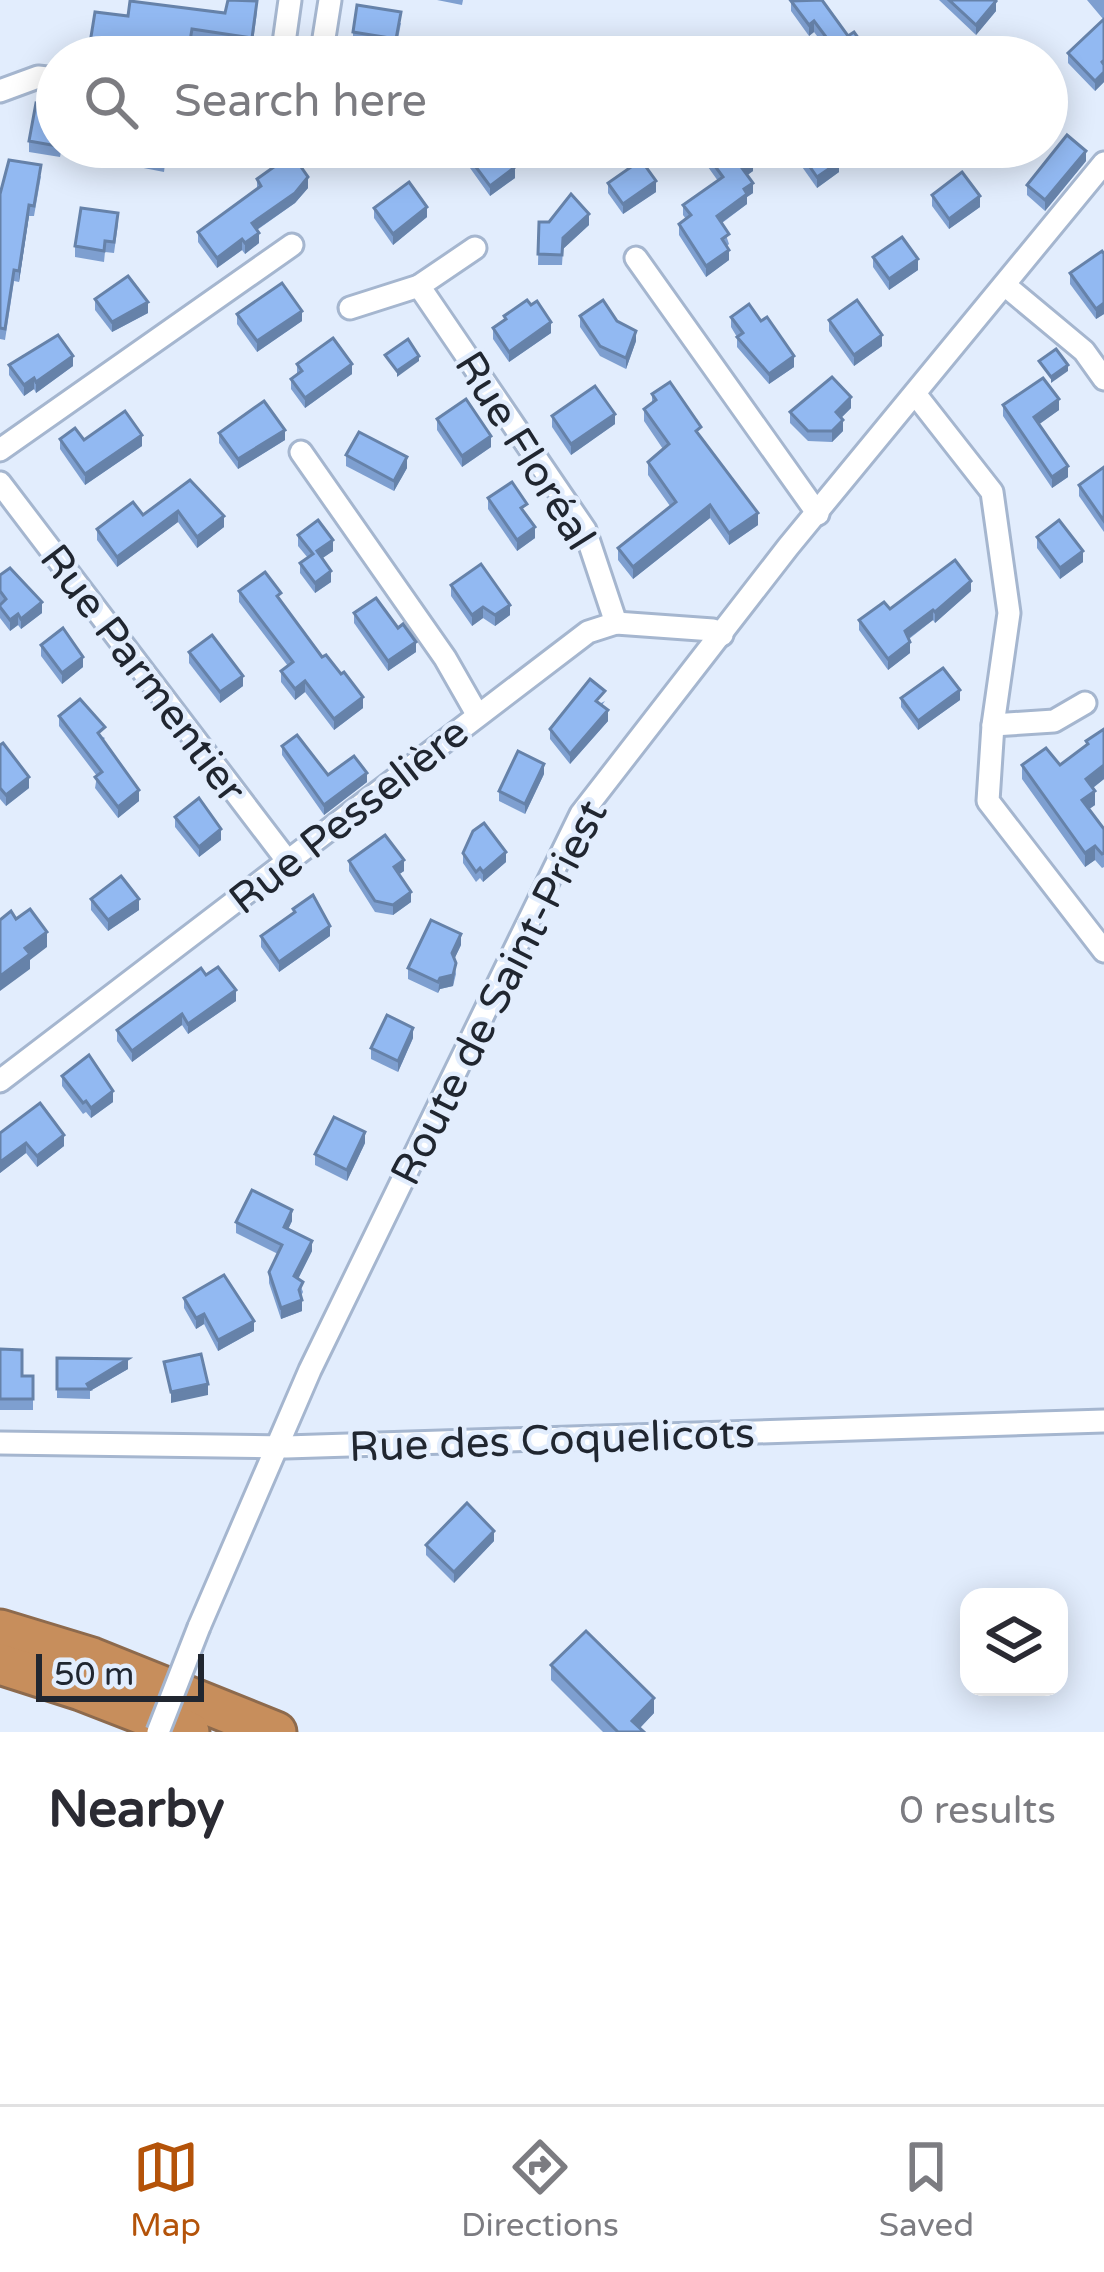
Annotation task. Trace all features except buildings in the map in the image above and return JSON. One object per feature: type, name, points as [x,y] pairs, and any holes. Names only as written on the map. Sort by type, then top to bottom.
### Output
[{"type":"highway","points":[[0,1630],[92,1658],[276,1732]]},
{"type":"highway","points":[[0,1664],[189,1732]]},
{"type":"street","points":[[286,36],[290,0]]},
{"type":"street","points":[[324,36],[330,0]]},
{"type":"street","points":[[0,92],[36,78]]},
{"type":"street","name":"Route de Saint-Priest","points":[[158,1732],[274,1448],[581,814],[788,547],[1104,163]]},
{"type":"street","points":[[0,450],[292,245]]},
{"type":"street","points":[[350,308],[419,286],[475,248]]},
{"type":"street","points":[[637,258],[818,514]]},
{"type":"street","name":"Rue Floréal","points":[[419,286],[586,530],[616,622]]},
{"type":"street","points":[[1006,286],[1084,351],[1104,379]]},
{"type":"street","points":[[916,395],[992,492],[1009,614],[988,801],[1104,951]]},
{"type":"street","points":[[301,452],[445,658],[477,714]]},
{"type":"street","name":"Rue Parmentier","points":[[0,483],[289,863]]},
{"type":"street","points":[[616,622],[713,630],[722,635]]},
{"type":"street","name":"Rue Pesselière","points":[[0,1081],[477,714],[588,632],[616,622]]},
{"type":"street","points":[[993,725],[1054,721],[1085,704]]},
{"type":"street","name":"Rue des Coquelicots","points":[[0,1443],[274,1448],[1104,1421]]}]
